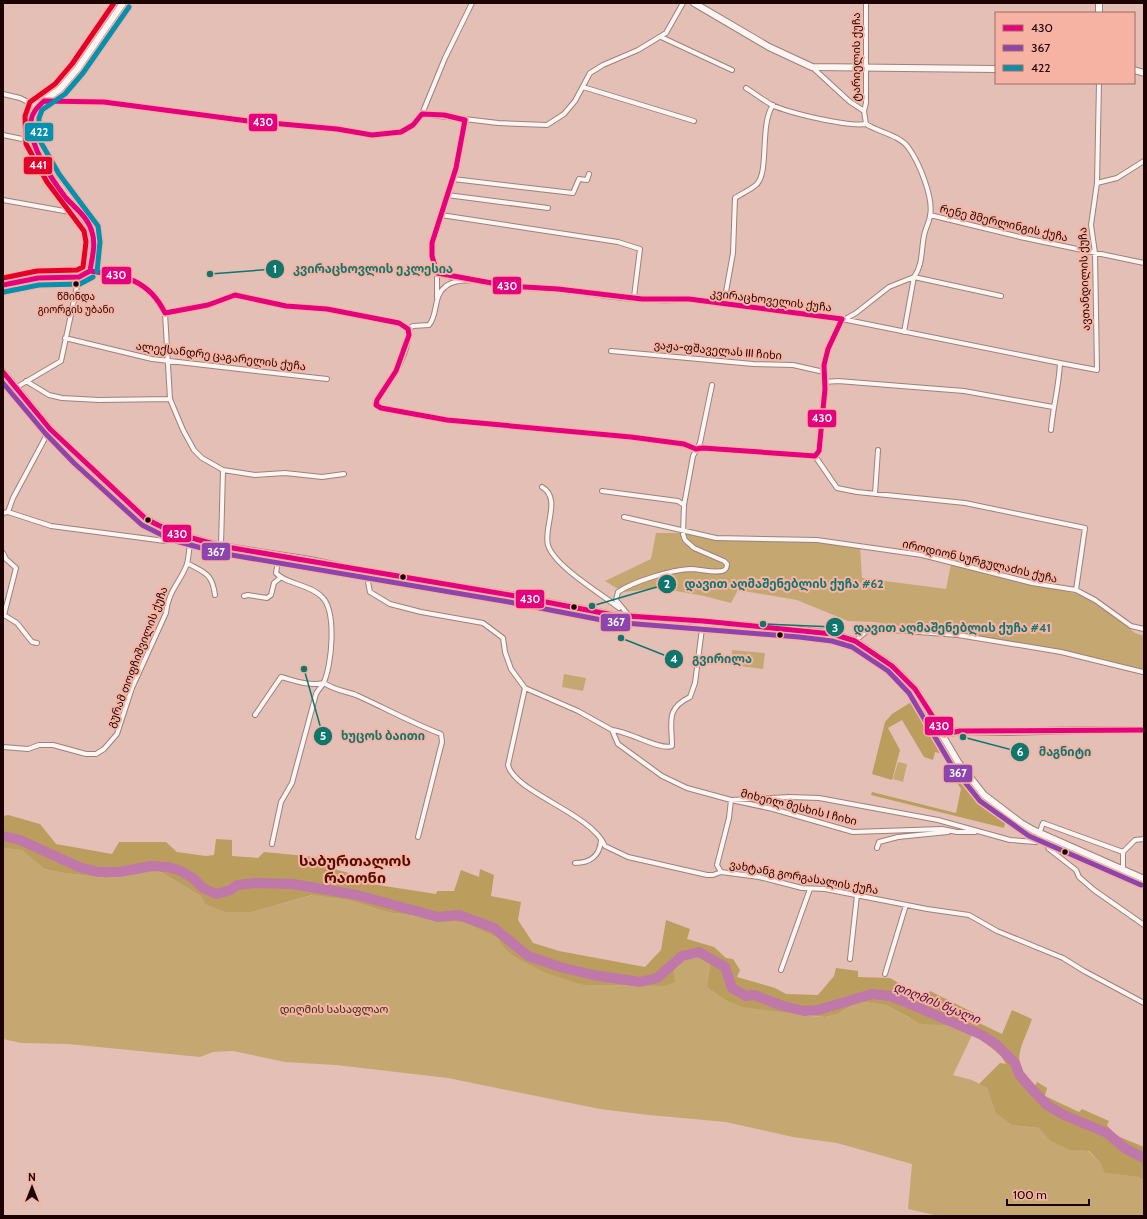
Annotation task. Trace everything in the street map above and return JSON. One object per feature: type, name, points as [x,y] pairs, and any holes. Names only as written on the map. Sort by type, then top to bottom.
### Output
[{"type":"street","points":[[90,271],[93,242],[91,228],[53,178],[32,141],[32,117],[36,106],[60,89],[78,68],[123,3]]},
{"type":"street","points":[[44,100],[104,102],[248,121],[338,129],[372,135],[401,132],[414,125],[422,114],[445,58],[472,3]]},
{"type":"street","points":[[422,114],[444,115],[465,120],[532,126],[547,125],[564,114],[575,101],[590,73],[602,65],[632,53],[661,37],[670,28],[683,3]]},
{"type":"street","points":[[694,3],[704,6],[769,47],[812,67],[849,101],[864,111]]},
{"type":"street","name":"ტარიელის ქუჩა","points":[[866,3],[866,103],[864,111],[866,124]]},
{"type":"street","points":[[661,37],[732,70]]},
{"type":"street","points":[[812,67],[995,69]]},
{"type":"street","name":"ავთანდილის ქუჩა","points":[[1060,364],[1097,370],[1095,253],[1091,225],[1097,183],[1099,84]]},
{"type":"street","points":[[583,87],[694,121]]},
{"type":"street","points":[[746,88],[773,105],[842,123],[855,125],[866,124],[908,147],[926,184],[930,197],[930,215],[924,235],[921,260],[914,277],[904,332]]},
{"type":"street","points":[[3,94],[20,98],[36,106]]},
{"type":"street","points":[[724,303],[733,253],[735,198],[757,185],[761,177],[766,125],[773,105]]},
{"type":"street","points":[[408,329],[413,326],[429,325],[434,320],[437,299],[437,273],[432,256],[432,243],[453,178],[465,120]]},
{"type":"street","points":[[3,135],[32,141]]},
{"type":"street","points":[[1097,183],[1117,178],[1144,161]]},
{"type":"street","points":[[453,178],[573,193],[579,179],[588,180],[589,174]]},
{"type":"street","points":[[447,196],[548,208]]},
{"type":"street","points":[[3,200],[81,214]]},
{"type":"street","points":[[441,215],[618,242],[640,249],[634,297]]},
{"type":"street","name":"რენე შმერლინგის ქუჩა","points":[[930,215],[1020,237],[1144,263]]},
{"type":"street","points":[[3,285],[38,278],[79,278],[90,271],[127,277],[139,283],[160,303],[165,313],[168,337],[167,360],[169,364],[170,399],[183,430],[194,450],[210,464],[223,470],[256,475],[285,473],[322,477],[344,474]]},
{"type":"street","points":[[437,273],[466,281]]},
{"type":"street","points":[[815,456],[819,451],[824,372],[828,349],[842,319],[856,313],[889,287],[914,277],[1001,296]]},
{"type":"street","points":[[17,387],[61,361],[79,278]]},
{"type":"street","name":"კვირაცხოველის ქუჩა","points":[[437,299],[444,287],[474,280],[518,287],[556,289],[585,294],[724,303],[842,319],[1060,364]]},
{"type":"street","points":[[165,313],[208,305],[235,295],[286,306],[327,309],[399,323],[408,329]]},
{"type":"street","points":[[408,329],[407,344],[396,371],[377,400],[376,405],[381,408],[447,420],[669,442],[684,444],[696,450],[703,448],[815,456]]},
{"type":"street","name":"ალექსანდრე ცაგარელის ქუჩა","points":[[65,338],[152,359],[327,379]]},
{"type":"street","name":"ვაჟა-ფშაველას III ჩიხი","points":[[611,351],[753,364],[793,365],[824,372]]},
{"type":"street","points":[[1051,430],[1053,407],[1059,384],[1060,364]]},
{"type":"street","points":[[3,372],[17,387],[50,429],[79,458],[146,519],[174,534],[221,546],[310,560],[366,572],[630,617],[703,621],[833,634],[855,641],[892,666],[915,689],[944,734],[958,762],[984,795],[1021,823],[1144,879]]},
{"type":"street","points":[[26,381],[49,395],[62,398],[98,400],[170,399]]},
{"type":"street","points":[[824,382],[838,381],[964,391],[1053,407]]},
{"type":"street","points":[[630,617],[616,600],[617,595],[622,590],[641,582],[688,569],[718,571],[724,570],[727,567],[727,564],[724,561],[690,545],[685,540],[682,529],[684,505],[692,456],[700,443],[712,385]]},
{"type":"street","points":[[50,429],[5,513],[51,526],[165,541],[174,534]]},
{"type":"street","points":[[876,494],[878,450]]},
{"type":"street","points":[[815,456],[837,488],[876,494],[965,503],[1085,528],[1076,590]]},
{"type":"street","points":[[221,546],[223,470]]},
{"type":"street","points":[[542,486],[549,494],[551,506],[548,545],[562,565],[630,617]]},
{"type":"street","points":[[602,491],[678,501],[684,505]]},
{"type":"street","name":"იროდიონ სურგულაძის ქუჩა","points":[[624,517],[682,529],[696,534],[716,538],[817,540],[922,555],[1032,584],[1076,590],[1095,600],[1131,626],[1144,629]]},
{"type":"street","name":"გურამ თოფჩიშვილის ქუჩა","points":[[3,747],[28,749],[40,745],[52,745],[86,754],[96,754],[104,749],[117,734],[132,688],[166,613],[170,592],[187,563],[191,539]]},
{"type":"street","points":[[3,553],[6,559],[16,568],[4,615],[17,623],[32,642],[37,643]]},
{"type":"street","points":[[272,844],[281,802],[292,783],[316,694],[324,683],[330,659],[332,638],[328,606],[323,597],[313,590],[298,583],[280,578],[276,573],[279,555]]},
{"type":"street","points":[[187,563],[205,574],[213,581],[215,595]]},
{"type":"street","points":[[366,572],[370,592],[390,604],[421,612],[483,623],[497,632],[503,638],[510,669],[525,688],[578,711],[612,730],[621,731],[664,747],[672,746],[672,713],[680,702],[690,697],[694,683],[703,621]]},
{"type":"street","points":[[244,596],[248,595],[267,598],[271,595],[274,583],[280,578]]},
{"type":"street","points":[[855,641],[868,630],[879,629],[958,636],[1061,652],[1143,672]]},
{"type":"street","points":[[255,715],[281,677],[301,683],[315,685],[324,683]]},
{"type":"street","points":[[324,683],[330,688],[355,695],[410,722],[441,734],[442,742],[418,837]]},
{"type":"street","name":"ვახტანგ გორგასალის ქუჩა","points":[[525,688],[508,765],[510,770],[530,788],[590,827],[601,837],[605,846],[628,857],[707,875],[713,875],[721,872],[759,877],[802,888],[857,895],[906,905],[969,915],[997,930],[1063,958],[1084,971],[1144,1002]]},
{"type":"street","name":"მიხეილ მესხის I ჩიხი","points":[[612,730],[618,744],[662,776],[687,788],[731,800],[773,809],[853,832],[928,829],[942,829],[957,832],[982,832]]},
{"type":"street","points":[[944,734],[960,731],[1008,732],[1144,730]]},
{"type":"street","points":[[721,872],[717,865],[729,818],[731,800],[790,797],[819,798],[938,820],[1010,840],[1036,842],[1043,823],[1123,852]]},
{"type":"street","points":[[877,848],[879,842],[898,837],[935,832],[957,832]]},
{"type":"street","points":[[1040,832],[1049,849],[1076,870],[1079,877],[1094,890],[1144,925]]},
{"type":"street","points":[[575,863],[591,861],[596,856],[601,837]]},
{"type":"street","points":[[1123,869],[1123,852],[1135,840],[1144,839]]},
{"type":"street","points":[[781,970],[810,889]]},
{"type":"street","points":[[850,959],[857,895]]},
{"type":"street","points":[[885,974],[906,905]]},
{"type":"green space","points":[[656,533],[689,533],[711,538],[818,540],[860,547],[862,578],[946,589],[951,564],[1090,597],[1135,633],[1144,636],[1144,671],[1079,655],[875,622],[848,621],[797,600],[738,590],[731,603],[704,596],[659,588],[623,592],[605,581],[651,559]]},
{"type":"green space","points":[[732,650],[765,653],[763,669],[731,665]]},
{"type":"green space","points":[[564,674],[586,678],[583,691],[562,687]]},
{"type":"green space","points":[[898,762],[907,764],[903,782],[893,779]]},
{"type":"green space","name":"დიღმის სასაფლაო","points":[[3,848],[22,850],[44,869],[64,873],[107,878],[151,870],[161,872],[201,896],[205,904],[252,912],[313,895],[349,900],[387,912],[466,923],[499,938],[504,948],[513,956],[583,985],[664,986],[667,965],[673,957],[700,956],[710,965],[707,987],[715,992],[764,1008],[810,1016],[825,1017],[837,1014],[854,1004],[864,1002],[886,1005],[909,1018],[946,1025],[972,1035],[953,1075],[972,1080],[987,1088],[996,1114],[1012,1125],[1039,1128],[1049,1138],[1061,1145],[1081,1151],[1088,1151],[1101,1164],[1106,1173],[1138,1177],[1144,1180],[1144,1216],[939,1216],[908,1209],[912,1164],[837,1143],[793,1137],[726,1122],[600,1109],[448,1078],[336,1065],[285,1062],[233,1051],[213,1052],[200,1057],[68,1044],[21,1043],[3,1039]]},
{"type":"shaded area","points":[[916,699],[946,752],[944,754],[935,752],[933,760],[924,757],[902,720],[888,728],[900,750],[892,780],[872,774],[885,722],[892,714]]},
{"type":"shaded area","points":[[957,770],[979,797],[1006,818],[1004,828],[871,795],[872,792],[956,813],[961,789],[951,773]]},
{"type":"shaded area","points":[[8,815],[40,824],[56,844],[112,854],[119,842],[166,842],[177,852],[206,856],[214,855],[216,839],[232,840],[232,856],[258,858],[264,852],[316,857],[326,867],[353,874],[352,881],[436,894],[437,891],[454,891],[461,870],[479,877],[480,869],[494,875],[491,896],[521,902],[518,920],[533,943],[559,951],[645,967],[661,950],[666,920],[690,929],[687,939],[714,947],[726,958],[733,959],[740,970],[737,977],[775,988],[786,994],[818,995],[834,976],[836,968],[858,971],[858,977],[890,978],[925,999],[930,991],[974,1013],[971,1019],[1002,1034],[1012,1010],[1032,1019],[1021,1047],[1019,1062],[1026,1078],[1034,1088],[1037,1082],[1047,1088],[1045,1096],[1079,1112],[1082,1109],[1109,1121],[1107,1125],[1115,1135],[1144,1147],[1144,1180],[1138,1177],[1105,1173],[1101,1164],[1089,1151],[1070,1150],[1051,1141],[1039,1128],[1012,1125],[996,1114],[987,1088],[979,1084],[1000,1063],[1006,1064],[1001,1056],[980,1038],[946,1025],[921,1024],[886,1005],[864,1002],[854,1004],[837,1014],[825,1017],[742,1007],[726,1000],[707,987],[710,965],[700,956],[673,957],[667,965],[673,970],[675,982],[664,986],[583,985],[546,973],[513,956],[504,948],[498,938],[466,923],[387,912],[349,900],[312,895],[252,912],[226,912],[205,904],[201,896],[161,872],[151,870],[107,878],[44,869],[22,850],[3,848],[3,816]]},
{"type":"waterway","name":"დიღმის წყალი","points":[[3,836],[20,840],[79,867],[98,872],[119,872],[152,866],[168,867],[181,871],[193,878],[203,888],[216,894],[231,890],[237,885],[256,883],[293,884],[357,895],[438,917],[459,915],[494,928],[528,956],[560,967],[593,975],[640,982],[657,978],[682,956],[699,952],[725,967],[732,988],[746,996],[754,995],[783,1006],[804,1011],[818,1010],[872,994],[890,996],[982,1035],[997,1045],[1015,1063],[1019,1074],[1047,1105],[1064,1115],[1107,1133],[1126,1149],[1144,1158]]},
{"type":"transit line","name":"441","points":[[3,278],[37,271],[77,270],[83,267],[86,242],[84,231],[47,182],[26,144],[25,116],[30,102],[55,84],[72,64],[114,3]]},
{"type":"transit line","name":"422","points":[[97,272],[100,242],[98,226],[59,174],[39,139],[39,118],[42,110],[65,94],[83,73],[129,7]]},
{"type":"transit line","name":"430","points":[[44,101],[104,102],[248,121],[337,129],[372,135],[401,132],[413,125],[422,114],[444,115],[465,120],[456,168],[432,243],[432,256],[437,273],[508,286],[558,289],[642,299],[689,299],[842,319],[828,349],[824,365],[825,389],[819,451],[815,456],[703,448],[696,449],[684,444],[631,437],[447,420],[381,408],[376,405],[377,400],[396,371],[409,335],[408,329],[399,323],[327,309],[286,306],[235,295],[208,305],[165,313],[159,302],[143,286],[124,277],[90,271],[94,246],[93,237],[88,222],[66,198],[54,182],[42,161],[33,140],[31,121],[36,110],[44,101]]},
{"type":"transit line","name":"430","points":[[3,285],[38,278],[79,277],[90,271]]},
{"type":"transit line","name":"422","points":[[4,292],[39,285],[80,284],[93,277]]},
{"type":"transit line","name":"430","points":[[3,372],[50,429],[146,519],[174,533],[221,546],[510,595],[613,615],[703,621],[833,634],[855,641],[892,666],[915,689],[944,734],[960,731],[1144,730]]},
{"type":"transit line","name":"367","points":[[3,383],[45,433],[74,463],[142,525],[172,540],[220,553],[509,602],[612,622],[799,637],[832,641],[852,647],[888,671],[909,693],[952,766],[980,801],[1029,836],[1141,885]]},
{"type":"place","name":"კვირაცხოვლის ეკლესია","points":[[210,274]]},
{"type":"place","name":"წმინდა გიორგის უბანი","points":[[76,284]]},
{"type":"place","name":"დავით აღმაშენებლის ქუჩა #62","points":[[592,606]]},
{"type":"place","name":"დავით აღმაშენებლის ქუჩა #41","points":[[763,624]]},
{"type":"place","name":"გვირილა","points":[[621,638]]},
{"type":"place","name":"ხუცოს ბაითი","points":[[304,669]]},
{"type":"place","name":"მაგნიტი","points":[[963,737]]},
{"type":"district","name":"საბურთალოს რაიონი","points":[[355,870]]}]
